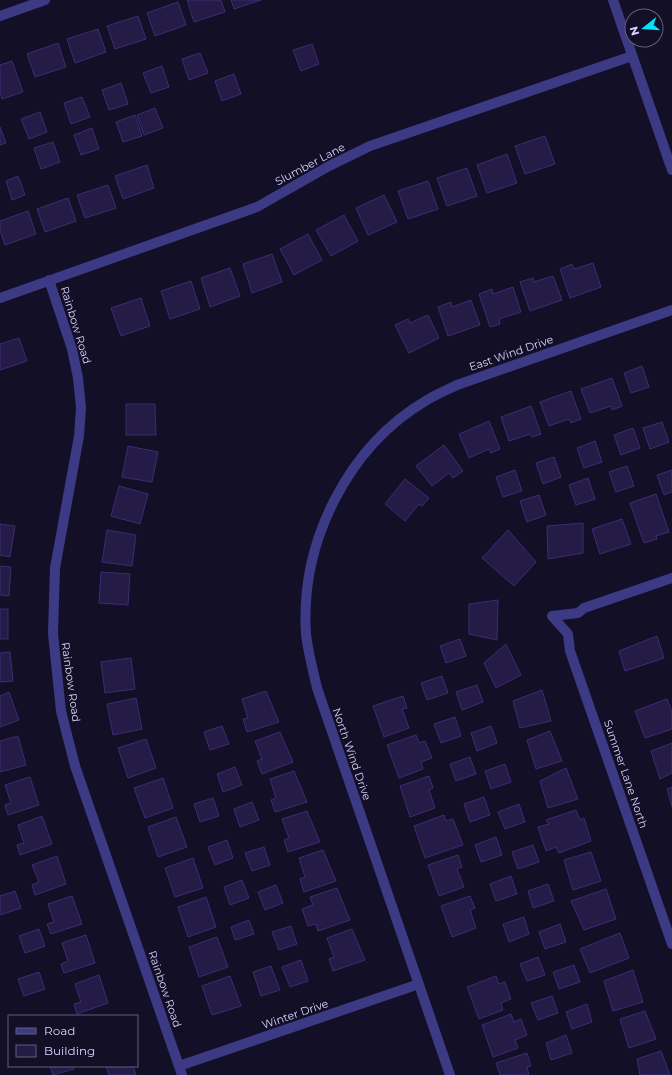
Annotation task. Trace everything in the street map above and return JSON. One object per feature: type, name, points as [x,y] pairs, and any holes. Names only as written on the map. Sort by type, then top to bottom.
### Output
[{"type":"street","points":[[0,16],[44,0]]},
{"type":"street","points":[[613,0],[672,170]]},
{"type":"street","name":"Slumber Lane","points":[[0,298],[257,206],[329,166],[370,146],[632,56]]},
{"type":"street","name":"Rainbow Road","points":[[49,280],[72,349],[78,378],[81,408],[79,436],[55,568],[53,634],[61,712],[75,766],[180,1070]]},
{"type":"street","name":"East Wind Drive","points":[[372,445],[402,418],[426,400],[457,385],[672,310]]},
{"type":"street","name":"North Wind Drive","points":[[372,445],[350,475],[331,505],[319,536],[310,570],[306,601],[306,635],[317,688],[450,1075]]},
{"type":"street","name":"Summer Lane North","points":[[672,578],[584,608],[578,614],[552,616],[568,634],[570,651],[672,944]]},
{"type":"street","name":"Winter Drive","points":[[180,1070],[419,984]]},
{"type":"building","points":[[187,0],[221,0],[225,12],[194,22]]},
{"type":"building","points":[[231,0],[261,0],[234,9]]},
{"type":"building","points":[[178,2],[186,25],[155,36],[147,13]]},
{"type":"building","points":[[138,16],[146,39],[115,49],[107,26]]},
{"type":"building","points":[[98,29],[106,52],[75,63],[67,39]]},
{"type":"building","points":[[58,43],[66,67],[35,77],[27,54]]},
{"type":"building","points":[[312,44],[319,64],[301,71],[293,50]]},
{"type":"building","points":[[200,53],[208,73],[189,80],[182,59]]},
{"type":"building","points":[[12,61],[23,92],[2,99],[0,93],[0,65]]},
{"type":"building","points":[[162,66],[169,87],[151,93],[143,73]]},
{"type":"building","points":[[234,74],[241,94],[222,101],[215,81]]},
{"type":"building","points":[[121,83],[128,104],[109,110],[102,90]]},
{"type":"building","points":[[82,97],[90,117],[71,124],[64,103]]},
{"type":"building","points":[[155,108],[163,128],[144,135],[137,115]]},
{"type":"building","points":[[40,112],[47,132],[29,139],[21,119]]},
{"type":"building","points":[[135,115],[142,136],[123,142],[116,122]]},
{"type":"building","points":[[0,127],[6,143],[0,145]]},
{"type":"building","points":[[92,128],[99,149],[81,155],[74,135]]},
{"type":"building","points":[[545,136],[555,164],[525,174],[515,146]]},
{"type":"building","points":[[53,142],[60,162],[41,169],[34,148]]},
{"type":"building","points":[[507,154],[517,183],[487,193],[477,165]]},
{"type":"building","points":[[147,165],[154,188],[123,199],[115,176]]},
{"type":"building","points":[[467,168],[477,196],[447,206],[437,178]]},
{"type":"building","points":[[18,176],[25,195],[12,200],[6,181]]},
{"type":"building","points":[[428,181],[438,209],[408,219],[398,191]]},
{"type":"building","points":[[108,185],[116,208],[85,218],[77,195]]},
{"type":"building","points":[[384,195],[397,222],[368,235],[356,208]]},
{"type":"building","points":[[68,198],[76,221],[45,232],[37,209]]},
{"type":"building","points":[[28,211],[36,234],[5,245],[0,230],[0,221]]},
{"type":"building","points":[[344,215],[358,241],[331,256],[316,230]]},
{"type":"building","points":[[308,234],[322,260],[294,275],[280,249]]},
{"type":"building","points":[[272,254],[282,282],[252,293],[243,264]]},
{"type":"building","points":[[593,263],[601,287],[570,298],[560,269],[572,264],[574,269]]},
{"type":"building","points":[[230,268],[240,296],[210,307],[201,278]]},
{"type":"building","points":[[553,276],[562,300],[530,311],[520,282],[533,278],[534,282]]},
{"type":"building","points":[[191,281],[200,309],[170,319],[161,291]]},
{"type":"building","points":[[513,287],[521,312],[499,319],[500,324],[490,327],[479,294],[492,289],[493,294]]},
{"type":"building","points":[[141,298],[150,326],[121,336],[111,308]]},
{"type":"building","points":[[471,300],[480,325],[448,336],[438,307],[451,302],[452,307]]},
{"type":"building","points":[[428,315],[439,338],[409,353],[395,325],[408,319],[410,323]]},
{"type":"building","points":[[19,338],[27,361],[0,370],[0,344]]},
{"type":"building","points":[[642,366],[649,387],[631,393],[624,373]]},
{"type":"building","points":[[612,378],[622,406],[612,410],[611,406],[590,413],[581,389]]},
{"type":"building","points":[[571,391],[581,419],[571,423],[569,419],[549,426],[540,402]]},
{"type":"building","points":[[126,404],[155,404],[156,435],[126,435]]},
{"type":"building","points":[[531,406],[541,434],[532,437],[530,434],[509,441],[501,417]]},
{"type":"building","points":[[489,421],[500,449],[491,453],[489,449],[469,458],[459,434]]},
{"type":"building","points":[[662,422],[669,442],[650,449],[643,428]]},
{"type":"building","points":[[633,428],[640,448],[621,455],[614,435]]},
{"type":"building","points":[[595,441],[602,462],[584,468],[577,448]]},
{"type":"building","points":[[444,445],[463,471],[453,478],[449,473],[432,486],[416,466]]},
{"type":"building","points":[[128,446],[158,452],[152,482],[122,477]]},
{"type":"building","points":[[554,457],[561,477],[543,484],[536,463]]},
{"type":"building","points":[[627,466],[634,486],[616,492],[609,472]]},
{"type":"building","points":[[515,470],[522,491],[503,497],[496,477]]},
{"type":"building","points":[[672,470],[672,492],[664,495],[657,475]]},
{"type":"building","points":[[588,478],[595,499],[576,505],[569,485]]},
{"type":"building","points":[[405,479],[429,498],[422,506],[419,504],[405,521],[385,504]]},
{"type":"building","points":[[119,486],[148,494],[140,524],[111,516]]},
{"type":"building","points":[[656,494],[669,532],[656,536],[657,539],[644,543],[630,503]]},
{"type":"building","points":[[539,495],[546,515],[527,522],[520,501]]},
{"type":"building","points":[[622,519],[631,544],[600,554],[592,529]]},
{"type":"building","points":[[583,523],[583,553],[548,559],[547,526]]},
{"type":"building","points":[[0,524],[15,526],[10,557],[0,555]]},
{"type":"building","points":[[107,530],[136,535],[132,566],[102,562]]},
{"type":"building","points":[[508,530],[536,562],[514,586],[482,558]]},
{"type":"building","points":[[0,566],[11,567],[9,596],[0,595]]},
{"type":"building","points":[[101,572],[130,574],[128,605],[99,603]]},
{"type":"building","points":[[498,600],[497,640],[469,634],[469,604]]},
{"type":"building","points":[[0,609],[8,609],[8,639],[0,639]]},
{"type":"building","points":[[657,636],[664,658],[625,671],[619,651]]},
{"type":"building","points":[[460,639],[466,656],[446,663],[440,646]]},
{"type":"building","points":[[506,644],[521,675],[496,688],[484,663]]},
{"type":"building","points":[[10,652],[13,681],[0,682],[0,653]]},
{"type":"building","points":[[131,658],[135,689],[105,693],[101,662]]},
{"type":"building","points":[[442,676],[448,693],[427,700],[421,683]]},
{"type":"building","points":[[477,685],[483,702],[462,710],[456,692]]},
{"type":"building","points":[[542,690],[551,721],[520,728],[513,701]]},
{"type":"building","points":[[266,691],[279,722],[247,732],[243,719],[248,718],[242,699]]},
{"type":"building","points":[[9,692],[19,720],[0,727],[0,696]]},
{"type":"building","points":[[403,696],[407,708],[402,709],[409,728],[384,737],[373,706]]},
{"type":"building","points":[[136,698],[142,729],[113,735],[107,704]]},
{"type":"building","points":[[667,699],[672,712],[672,729],[645,738],[635,711]]},
{"type":"building","points":[[455,717],[461,736],[441,743],[434,724]]},
{"type":"building","points":[[222,726],[229,744],[210,750],[204,732]]},
{"type":"building","points":[[491,726],[497,743],[477,751],[471,733]]},
{"type":"building","points":[[550,731],[562,761],[536,769],[527,740]]},
{"type":"building","points":[[280,732],[293,762],[262,774],[257,761],[262,759],[255,741]]},
{"type":"building","points":[[416,735],[419,743],[425,741],[432,758],[421,762],[423,769],[399,778],[387,745]]},
{"type":"building","points":[[18,736],[26,765],[0,772],[0,741]]},
{"type":"building","points":[[146,739],[156,768],[128,778],[118,748]]},
{"type":"building","points":[[672,743],[672,773],[660,779],[651,751]]},
{"type":"building","points":[[470,757],[476,774],[456,781],[450,764]]},
{"type":"building","points":[[505,764],[511,782],[491,789],[485,771]]},
{"type":"building","points":[[235,767],[242,785],[223,792],[217,774]]},
{"type":"building","points":[[566,768],[578,799],[548,808],[540,781]]},
{"type":"building","points":[[294,771],[307,802],[275,812],[271,800],[276,798],[270,779]]},
{"type":"building","points":[[429,776],[433,788],[429,790],[435,808],[410,817],[400,786]]},
{"type":"building","points":[[30,777],[39,805],[8,815],[5,805],[11,803],[5,785]]},
{"type":"building","points":[[163,778],[173,808],[145,818],[134,788]]},
{"type":"building","points":[[672,787],[672,807],[667,789]]},
{"type":"building","points":[[484,797],[490,815],[470,822],[464,804]]},
{"type":"building","points":[[213,798],[219,816],[200,822],[194,804]]},
{"type":"building","points":[[252,802],[259,820],[240,827],[234,809]]},
{"type":"building","points":[[519,804],[525,822],[505,829],[498,812]]},
{"type":"building","points":[[576,810],[580,820],[584,818],[591,841],[559,853],[556,847],[546,851],[538,827],[549,824],[546,820]]},
{"type":"building","points":[[307,811],[320,842],[288,852],[284,840],[289,838],[282,819]]},
{"type":"building","points":[[444,815],[446,821],[453,819],[463,845],[425,858],[414,826]]},
{"type":"building","points":[[42,816],[52,844],[20,855],[17,845],[24,843],[18,825]]},
{"type":"building","points":[[176,817],[187,847],[158,857],[148,827]]},
{"type":"building","points":[[496,837],[502,855],[481,862],[475,845]]},
{"type":"building","points":[[227,840],[233,858],[215,865],[208,847]]},
{"type":"building","points":[[533,845],[539,862],[518,869],[512,852]]},
{"type":"building","points":[[264,847],[270,865],[252,871],[245,853]]},
{"type":"building","points":[[323,850],[336,881],[304,892],[300,879],[305,877],[299,858]]},
{"type":"building","points":[[591,852],[601,881],[573,890],[564,860]]},
{"type":"building","points":[[458,855],[462,867],[457,869],[464,887],[439,896],[428,865]]},
{"type":"building","points":[[57,856],[66,884],[35,895],[32,885],[39,882],[32,865]]},
{"type":"building","points":[[193,858],[203,888],[175,897],[165,868]]},
{"type":"building","points":[[511,876],[517,894],[496,901],[490,884]]},
{"type":"building","points":[[242,880],[249,898],[230,905],[224,887]]},
{"type":"building","points":[[548,884],[554,901],[533,908],[528,891]]},
{"type":"building","points":[[276,885],[283,903],[265,910],[258,892]]},
{"type":"building","points":[[337,888],[350,920],[318,931],[316,924],[308,926],[302,909],[313,905],[310,897]]},
{"type":"building","points":[[606,889],[616,919],[584,930],[571,901]]},
{"type":"building","points":[[15,891],[21,908],[0,915],[0,896]]},
{"type":"building","points":[[72,896],[82,924],[51,934],[47,924],[54,922],[48,904]]},
{"type":"building","points":[[470,896],[475,908],[470,910],[476,928],[452,937],[441,906]]},
{"type":"building","points":[[206,897],[216,927],[188,937],[178,907]]},
{"type":"building","points":[[524,917],[529,934],[509,942],[503,924]]},
{"type":"building","points":[[249,920],[254,934],[235,940],[231,927]]},
{"type":"building","points":[[560,924],[566,942],[545,949],[539,932]]},
{"type":"building","points":[[291,926],[297,944],[279,950],[272,932]]},
{"type":"building","points":[[39,929],[45,946],[25,953],[19,936]]},
{"type":"building","points":[[352,929],[365,960],[333,971],[329,959],[334,957],[327,938]]},
{"type":"building","points":[[620,933],[629,958],[590,973],[580,949]]},
{"type":"building","points":[[86,935],[95,963],[64,973],[61,964],[68,961],[62,943]]},
{"type":"building","points":[[217,937],[228,967],[199,977],[189,947]]},
{"type":"building","points":[[538,957],[545,975],[527,981],[520,964]]},
{"type":"building","points":[[301,960],[308,981],[290,987],[282,967]]},
{"type":"building","points":[[574,965],[580,982],[559,989],[553,972]]},
{"type":"building","points":[[271,966],[280,990],[261,996],[253,972]]},
{"type":"building","points":[[633,970],[643,1002],[613,1011],[604,981]]},
{"type":"building","points":[[39,972],[45,989],[24,996],[18,979]]},
{"type":"building","points":[[99,975],[108,1003],[77,1014],[74,1004],[81,1002],[75,984]]},
{"type":"building","points":[[230,976],[241,1006],[212,1015],[202,986]]},
{"type":"building","points":[[496,976],[499,984],[505,982],[511,999],[501,1003],[503,1010],[479,1019],[467,987]]},
{"type":"building","points":[[552,996],[558,1013],[538,1020],[531,1003]]},
{"type":"building","points":[[587,1004],[592,1022],[572,1029],[566,1012]]},
{"type":"building","points":[[645,1011],[656,1039],[629,1048],[620,1019]]},
{"type":"building","points":[[511,1014],[514,1022],[521,1019],[527,1035],[515,1040],[518,1048],[493,1057],[482,1025]]},
{"type":"building","points":[[566,1035],[572,1053],[551,1060],[546,1043]]},
{"type":"building","points":[[661,1051],[670,1075],[640,1075],[637,1059]]},
{"type":"building","points":[[527,1053],[531,1066],[527,1067],[529,1075],[500,1075],[496,1063]]},
{"type":"building","points":[[50,1067],[73,1067],[74,1069],[53,1075]]},
{"type":"building","points":[[106,1067],[133,1067],[136,1075],[109,1075]]}]
